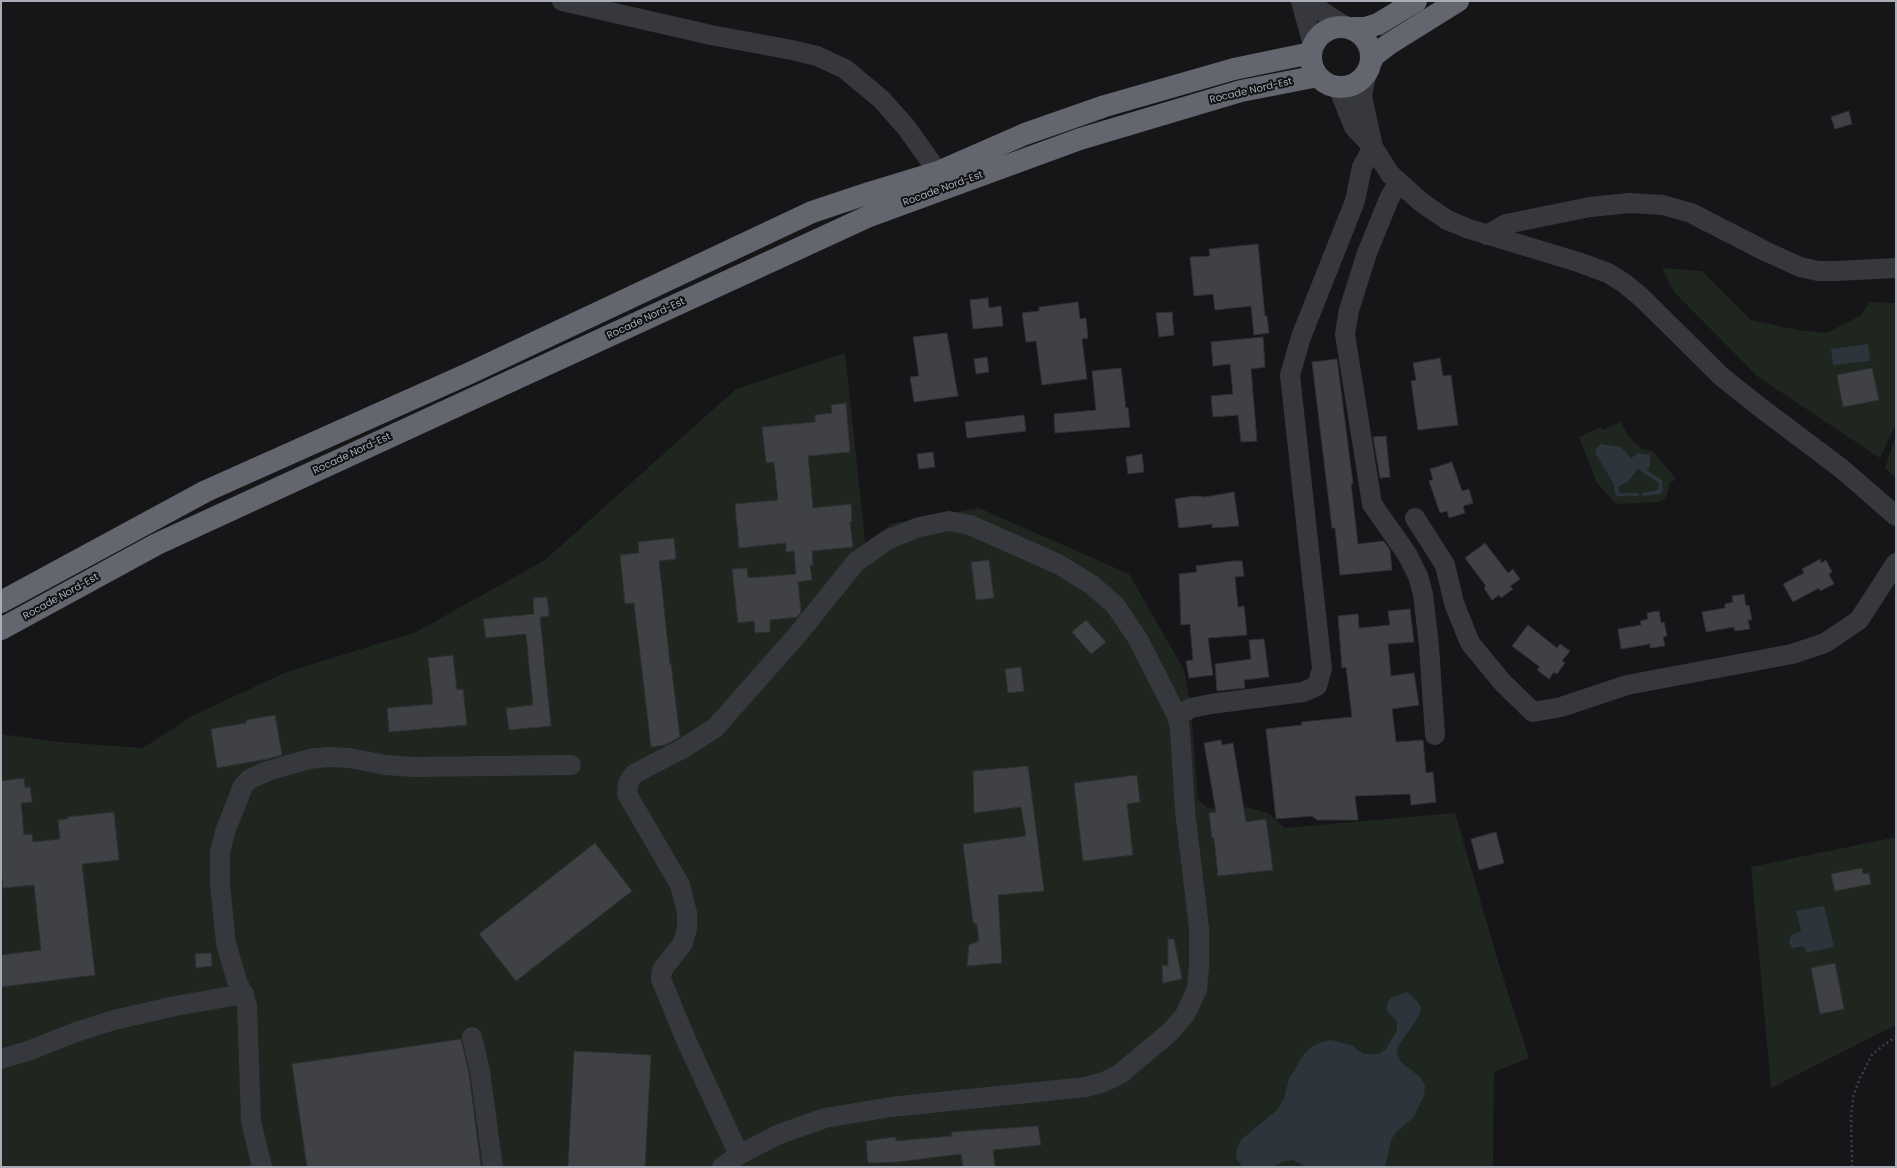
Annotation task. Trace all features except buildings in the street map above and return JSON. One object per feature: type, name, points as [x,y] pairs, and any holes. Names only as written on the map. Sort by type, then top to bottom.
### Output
[{"type":"highway","points":[[1416,1],[1378,24],[1365,28],[1337,26],[1322,33],[1312,49],[1313,70],[1323,81],[1338,87],[1354,85],[1369,68],[1372,57],[1389,44],[1458,1]]},
{"type":"highway","points":[[1349,27],[1366,38],[1372,52],[1369,68]]},
{"type":"highway","name":"Rocade Nord-Est","points":[[1,602],[206,491],[470,373],[812,212],[938,172],[1025,134],[1105,106],[1234,69],[1312,49]]},
{"type":"highway","name":"Rocade Nord-Est","points":[[1,629],[157,544],[867,217],[1080,138],[1240,92],[1318,76]]},
{"type":"street","points":[[562,1],[711,35],[792,50],[816,56],[845,68],[881,100],[906,127],[938,172]]},
{"type":"street","points":[[1301,1],[1312,49]]},
{"type":"street","points":[[1313,1],[1321,11],[1349,27]]},
{"type":"street","points":[[1177,716],[1191,708],[1304,692],[1317,686],[1322,669],[1290,375],[1301,337],[1355,201],[1362,167],[1373,147],[1362,96],[1369,68]]},
{"type":"street","points":[[1338,87],[1354,127],[1373,147],[1390,174],[1398,183],[1437,214],[1469,229],[1608,272],[1641,297],[1722,377],[1842,468],[1896,516]]},
{"type":"street","points":[[1398,183],[1389,198],[1367,253],[1349,310],[1345,334],[1372,504],[1407,554],[1418,576],[1423,594],[1429,646],[1435,735]]},
{"type":"street","points":[[1487,235],[1506,224],[1590,207],[1630,203],[1662,205],[1691,213],[1765,251],[1800,267],[1818,271],[1836,272],[1896,268]]},
{"type":"street","points":[[1415,518],[1445,565],[1454,603],[1470,643],[1503,683],[1533,712],[1561,706],[1627,685],[1792,654],[1825,644],[1859,620],[1896,562]]},
{"type":"street","points":[[722,1167],[739,1154],[777,1135],[825,1118],[859,1111],[1086,1087],[1104,1082],[1120,1074],[1170,1032],[1185,1015],[1197,989],[1199,967],[1199,928],[1185,811],[1180,730],[1177,716],[1138,639],[1115,605],[1092,585],[1058,564],[970,525],[949,521],[919,527],[887,540],[856,562],[798,634],[715,728],[695,741],[634,774],[628,783],[627,794],[680,885],[687,914],[687,928],[683,943],[662,970],[661,979],[686,1040],[739,1154]]},
{"type":"street","points":[[262,1167],[251,1121],[249,1024],[244,994],[236,978],[226,943],[220,885],[220,852],[224,832],[243,786],[250,779],[268,771],[309,759],[328,757],[349,758],[386,765],[414,767],[571,765]]},
{"type":"street","points":[[1,1059],[28,1051],[76,1032],[114,1020],[176,1006],[244,994]]},
{"type":"street","points":[[472,1037],[480,1071],[493,1167]]},
{"type":"path","points":[[1852,1167],[1851,1115],[1854,1094],[1860,1078],[1872,1055],[1896,1037]]},
{"type":"shaded area","points":[[1662,268],[1702,271],[1751,320],[1798,330],[1826,333],[1860,316],[1870,302],[1896,303],[1896,423],[1880,458],[1757,376],[1674,292]]},
{"type":"shaded area","points":[[1868,344],[1870,361],[1833,365],[1831,349]]},
{"type":"shaded area","points":[[845,353],[866,549],[890,524],[979,508],[1129,574],[1184,670],[1191,708],[1198,800],[1208,808],[1242,806],[1268,813],[1285,828],[1455,813],[1498,961],[1529,1058],[1494,1072],[1493,1167],[1,1167],[1,734],[59,742],[143,748],[192,716],[284,673],[416,632],[545,560],[736,389]]},
{"type":"shaded area","points":[[1620,422],[1630,438],[1642,449],[1653,451],[1676,479],[1669,484],[1668,492],[1665,498],[1659,502],[1619,504],[1614,502],[1597,483],[1579,437],[1600,427],[1603,430]]},
{"type":"shaded area","points":[[1896,435],[1896,478],[1885,468]]},
{"type":"shaded area","points":[[1600,444],[1621,447],[1631,458],[1639,453],[1650,455],[1650,466],[1647,470],[1662,480],[1663,490],[1661,494],[1643,496],[1642,493],[1658,490],[1659,483],[1638,469],[1628,481],[1618,487],[1620,493],[1639,493],[1639,496],[1616,496],[1613,483],[1596,454],[1595,450]]},
{"type":"shaded area","points":[[1896,837],[1896,1025],[1771,1088],[1751,867]]},
{"type":"shaded area","points":[[1824,906],[1834,947],[1806,953],[1804,946],[1792,948],[1789,942],[1791,935],[1801,931],[1796,911]]},
{"type":"shaded area","points":[[1407,992],[1421,1007],[1419,1016],[1398,1046],[1397,1055],[1401,1062],[1420,1077],[1425,1085],[1424,1096],[1413,1118],[1397,1131],[1391,1140],[1385,1167],[1306,1167],[1293,1160],[1284,1161],[1273,1167],[1244,1167],[1241,1165],[1236,1157],[1237,1148],[1241,1140],[1278,1109],[1284,1099],[1289,1079],[1304,1054],[1311,1047],[1321,1042],[1331,1040],[1353,1046],[1363,1054],[1379,1054],[1386,1049],[1397,1030],[1397,1022],[1387,1010],[1387,1004],[1391,998]]}]
